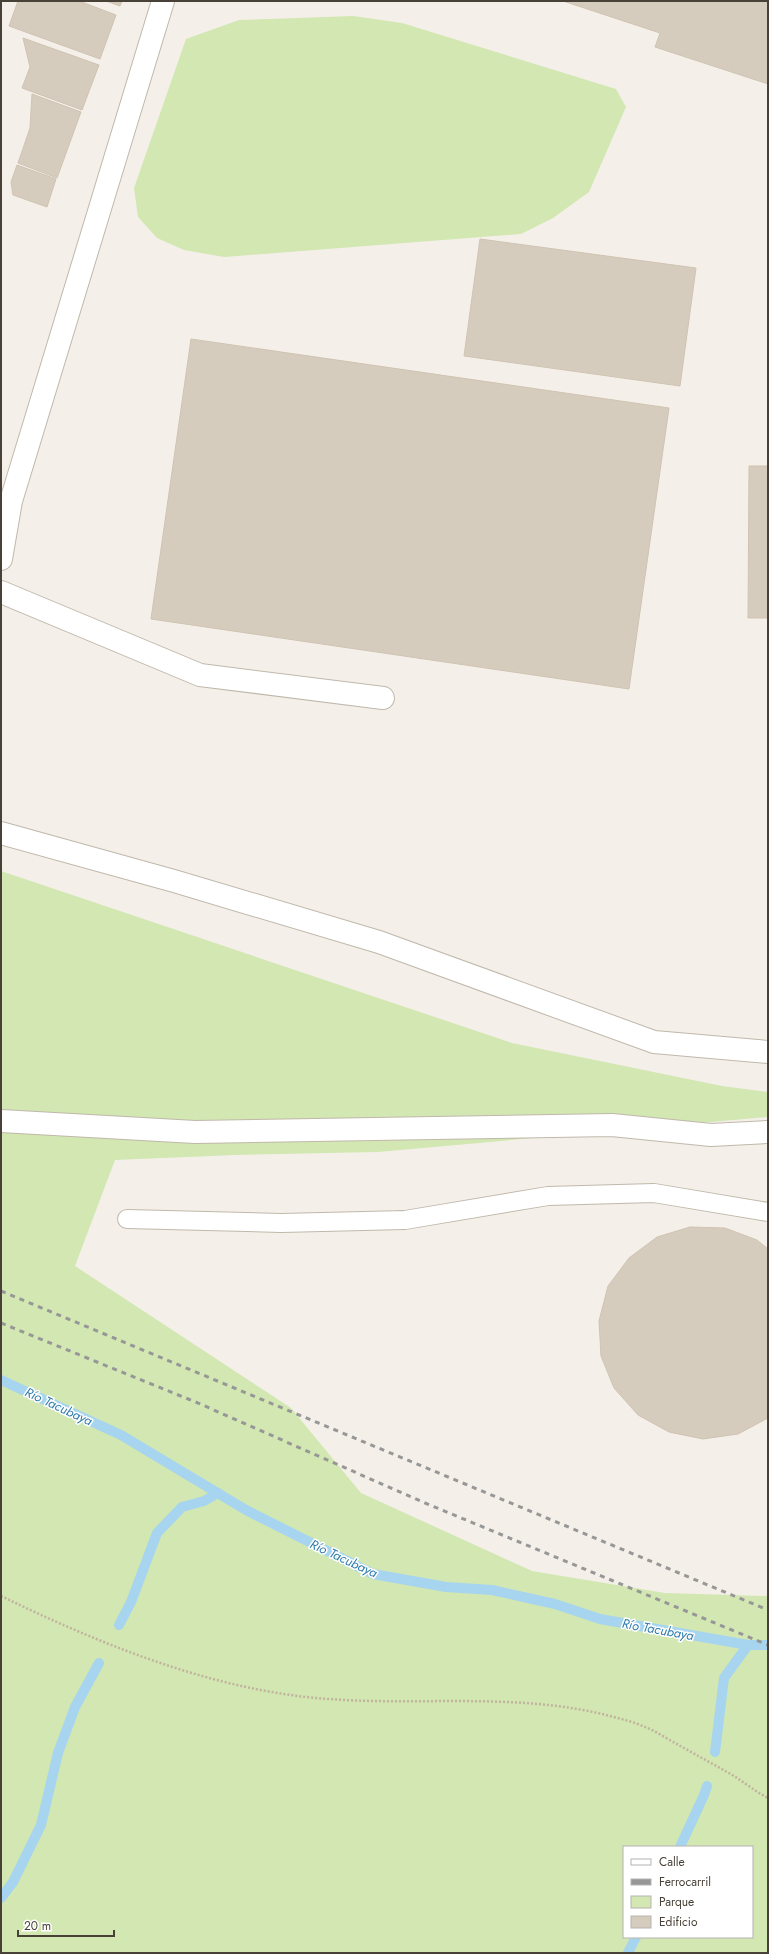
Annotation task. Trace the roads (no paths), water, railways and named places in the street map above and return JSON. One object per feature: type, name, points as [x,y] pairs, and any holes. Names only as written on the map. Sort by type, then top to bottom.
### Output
[{"type":"street","points":[[1,559],[6,497],[163,1]]},
{"type":"street","points":[[1,592],[200,675],[383,698]]},
{"type":"street","points":[[1,833],[174,881],[379,942],[654,1042],[768,1052]]},
{"type":"street","points":[[1,1121],[195,1132],[612,1125],[711,1135],[768,1132]]},
{"type":"lane","points":[[127,1219],[281,1223],[405,1220],[548,1196],[654,1193],[768,1212]]},
{"type":"waterway","name":"Río Tacubaya","points":[[1,1380],[121,1435],[246,1510],[373,1574],[446,1587],[492,1590],[555,1604],[600,1619],[748,1645],[768,1645]]},
{"type":"waterway","points":[[119,1625],[131,1602],[157,1533],[182,1507],[204,1501],[218,1493]]},
{"type":"waterway","points":[[715,1752],[724,1678],[748,1645]]},
{"type":"waterway","points":[[1,1898],[13,1882],[41,1825],[58,1753],[75,1707],[99,1663]]},
{"type":"waterway","points":[[680,1846],[707,1786]]},
{"type":"waterway","points":[[628,1953],[636,1938]]},
{"type":"railway","points":[[1,1291],[768,1610]]},
{"type":"railway","points":[[1,1323],[198,1403],[425,1503],[768,1645]]}]
